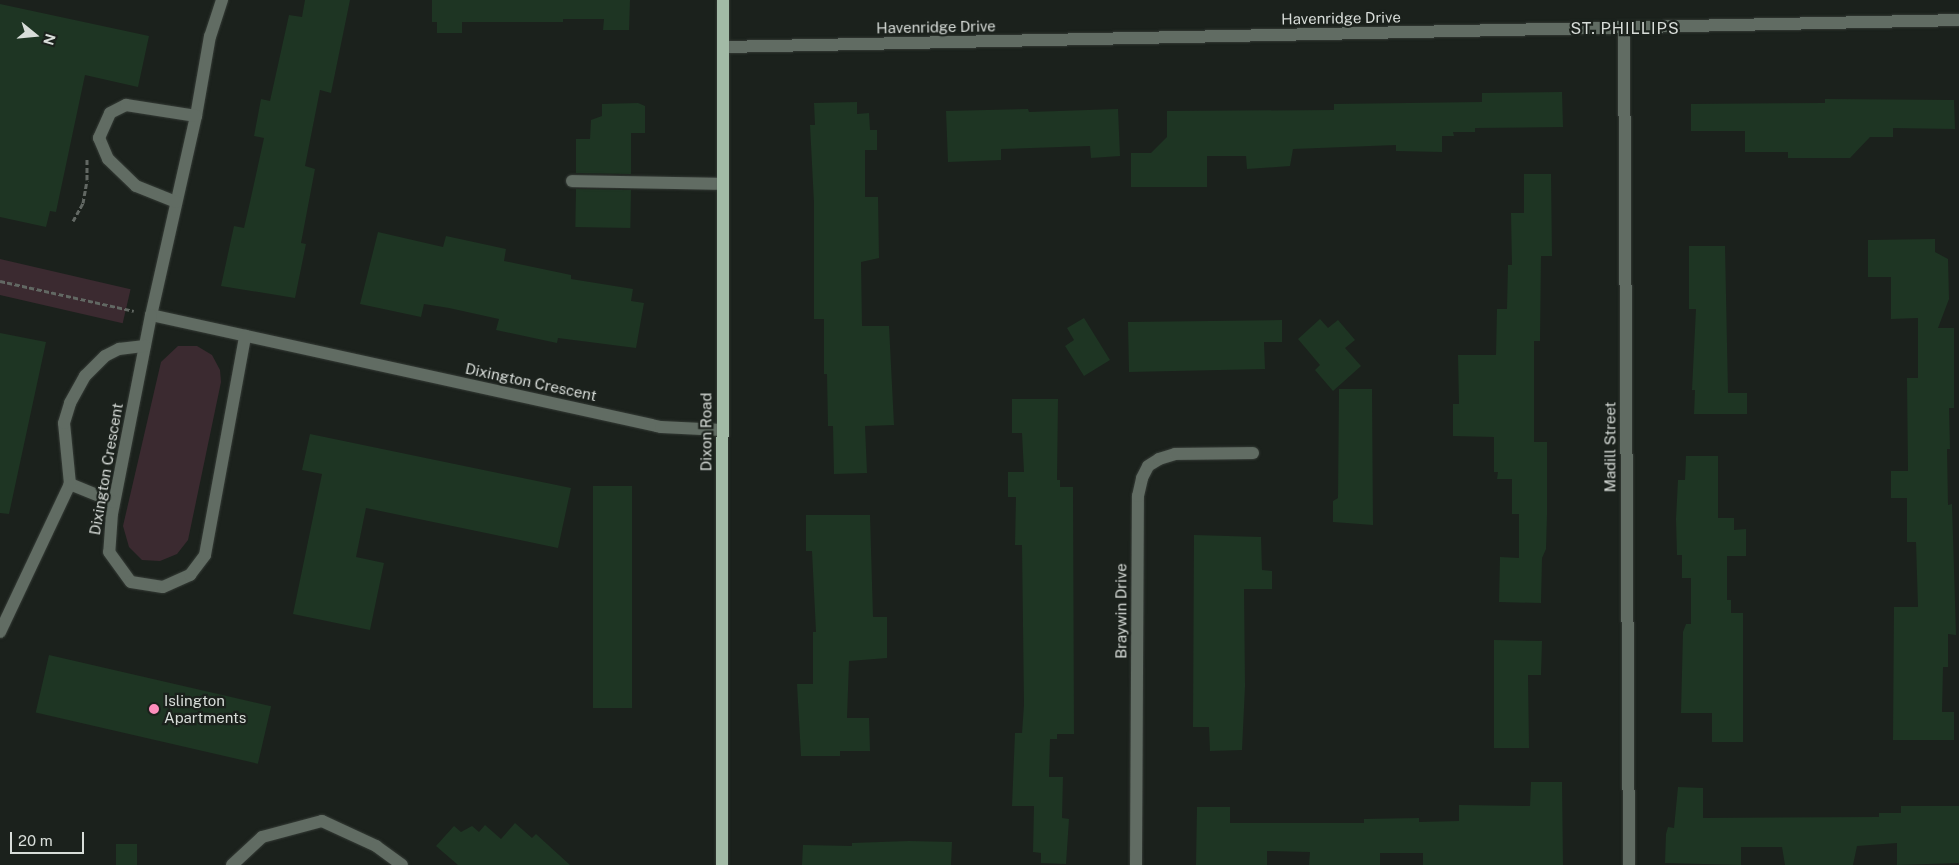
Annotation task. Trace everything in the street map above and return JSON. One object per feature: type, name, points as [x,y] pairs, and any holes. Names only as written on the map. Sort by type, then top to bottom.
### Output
[{"type":"main road","name":"Dixon Road","points":[[722,865],[724,0]]},
{"type":"street","name":"Dixington Crescent","points":[[222,0],[210,36],[196,116],[151,316],[114,502],[109,552],[131,582],[163,587],[190,575],[205,555],[245,336]]},
{"type":"street","name":"Havenridge Drive","points":[[724,46],[1624,29],[1959,20]]},
{"type":"street","name":"Madill Street","points":[[1624,29],[1629,865]]},
{"type":"street","points":[[176,202],[136,186],[108,159],[99,138],[110,113],[126,105],[196,116]]},
{"type":"street","points":[[572,180],[723,184]]},
{"type":"street","name":"Dixington Crescent","points":[[151,316],[661,427],[722,430]]},
{"type":"street","points":[[0,632],[70,484],[64,423],[70,403],[85,376],[105,356],[119,348],[145,346]]},
{"type":"street","name":"Braywin Drive","points":[[1136,865],[1138,496],[1142,478],[1148,466],[1159,459],[1175,454],[1253,453]]},
{"type":"street","points":[[70,484],[114,502]]},
{"type":"street","points":[[232,865],[262,837],[322,822],[376,846],[402,865]]},
{"type":"path","points":[[73,221],[83,203],[88,180],[86,145],[99,138]]},
{"type":"path","points":[[0,282],[151,316]]},
{"type":"shaded area","points":[[0,259],[131,289],[123,323],[0,295]]},
{"type":"shaded area","points":[[178,346],[197,346],[212,355],[220,370],[221,382],[188,540],[177,554],[160,561],[142,560],[129,547],[123,526],[161,362]]},
{"type":"building","points":[[305,0],[350,0],[331,93],[320,90],[305,166],[315,169],[301,243],[306,244],[295,298],[221,286],[234,226],[244,228],[264,138],[254,136],[261,99],[270,101],[289,15],[302,17]]},
{"type":"building","points":[[432,0],[630,0],[629,30],[603,30],[604,19],[563,19],[563,22],[462,22],[462,33],[437,33],[437,22],[432,22]]},
{"type":"building","points":[[0,4],[149,36],[138,87],[85,75],[56,212],[50,211],[46,227],[0,217]]},
{"type":"building","points":[[1562,92],[1563,127],[1475,128],[1475,132],[1453,132],[1454,136],[1442,136],[1442,152],[1396,151],[1396,145],[1293,149],[1290,166],[1247,169],[1246,156],[1207,156],[1207,187],[1131,187],[1131,153],[1151,153],[1167,137],[1167,111],[1334,110],[1334,104],[1482,102],[1482,93]]},
{"type":"building","points":[[1825,99],[1954,100],[1955,129],[1893,128],[1893,137],[1870,137],[1850,158],[1788,158],[1788,152],[1745,152],[1745,131],[1691,131],[1691,104],[1825,103]]},
{"type":"building","points":[[857,102],[857,114],[869,113],[870,130],[877,130],[877,150],[865,150],[865,197],[878,197],[879,258],[861,262],[862,326],[889,326],[894,425],[865,426],[867,473],[834,474],[833,426],[828,426],[827,374],[824,374],[824,319],[814,319],[814,203],[810,125],[815,125],[814,103]]},
{"type":"building","points":[[638,103],[645,106],[645,133],[631,133],[631,174],[576,173],[576,139],[590,139],[591,120],[602,116],[602,104]]},
{"type":"building","points":[[1028,109],[1029,112],[1118,109],[1120,156],[1091,158],[1090,146],[1001,149],[1001,160],[948,162],[946,111]]},
{"type":"building","points":[[1524,174],[1551,174],[1552,256],[1541,256],[1540,341],[1534,341],[1534,442],[1547,442],[1546,549],[1542,558],[1541,603],[1499,602],[1500,557],[1519,558],[1519,514],[1512,514],[1512,479],[1497,479],[1498,472],[1494,472],[1494,437],[1453,436],[1453,404],[1459,404],[1458,355],[1496,355],[1497,309],[1507,309],[1508,265],[1512,265],[1511,213],[1524,213]]},
{"type":"building","points":[[576,189],[631,190],[630,228],[575,227]]},
{"type":"building","points":[[378,232],[443,247],[446,236],[506,249],[504,261],[571,275],[571,279],[633,289],[631,301],[644,303],[636,348],[558,338],[557,343],[496,330],[499,319],[424,304],[421,317],[360,304]]},
{"type":"building","points":[[1935,239],[1935,252],[1948,259],[1949,299],[1938,328],[1954,328],[1954,408],[1949,408],[1950,449],[1947,449],[1948,505],[1952,504],[1956,635],[1948,634],[1948,667],[1943,667],[1942,712],[1954,712],[1954,740],[1893,740],[1894,607],[1918,607],[1916,542],[1907,542],[1907,498],[1891,498],[1891,471],[1908,471],[1907,378],[1918,378],[1918,318],[1891,319],[1891,277],[1868,277],[1868,240]]},
{"type":"building","points":[[1689,246],[1725,246],[1728,393],[1747,393],[1747,414],[1694,414],[1695,390],[1692,390],[1696,309],[1689,309]]},
{"type":"building","points":[[1084,318],[1110,360],[1084,376],[1065,346],[1074,340],[1067,328]]},
{"type":"building","points":[[1320,319],[1328,328],[1338,320],[1355,340],[1345,348],[1361,366],[1333,391],[1315,370],[1320,365],[1298,339]]},
{"type":"building","points":[[1282,320],[1282,342],[1264,342],[1265,369],[1129,372],[1128,322]]},
{"type":"building","points":[[0,333],[46,342],[9,514],[0,513]]},
{"type":"building","points":[[1339,389],[1372,389],[1373,525],[1333,522],[1333,501],[1338,498]]},
{"type":"building","points":[[1012,399],[1058,399],[1057,480],[1060,480],[1060,487],[1073,487],[1074,734],[1057,734],[1057,739],[1050,739],[1049,777],[1063,777],[1062,818],[1069,819],[1066,864],[1041,863],[1041,853],[1033,852],[1034,806],[1012,806],[1015,733],[1022,733],[1024,705],[1022,545],[1015,545],[1016,497],[1008,497],[1008,472],[1024,472],[1022,433],[1012,433]]},
{"type":"building","points":[[310,434],[571,488],[558,548],[366,508],[356,557],[384,563],[370,630],[293,614],[322,474],[302,470]]},
{"type":"building","points":[[1686,456],[1718,456],[1718,518],[1734,518],[1734,530],[1746,529],[1746,556],[1727,556],[1727,600],[1731,600],[1731,613],[1743,613],[1743,742],[1712,742],[1712,713],[1681,713],[1683,632],[1686,624],[1691,624],[1691,578],[1682,578],[1682,555],[1677,555],[1676,519],[1678,480],[1685,480]]},
{"type":"building","points":[[593,486],[632,486],[632,708],[593,708]]},
{"type":"building","points":[[806,515],[870,515],[873,617],[887,617],[887,658],[849,661],[847,718],[869,718],[870,751],[840,751],[840,756],[801,756],[797,684],[813,684],[813,632],[816,632],[812,551],[806,551]]},
{"type":"building","points":[[1194,535],[1261,537],[1262,570],[1272,571],[1272,589],[1244,589],[1245,686],[1242,750],[1210,751],[1209,727],[1193,727]]},
{"type":"building","points":[[1494,640],[1542,641],[1541,675],[1528,675],[1529,748],[1494,748]]},
{"type":"building","name":"Islington Apartments","points":[[49,655],[271,706],[258,764],[36,712]]},
{"type":"building","points":[[1531,782],[1562,782],[1563,865],[1423,865],[1423,853],[1380,853],[1380,865],[1309,865],[1310,852],[1267,851],[1267,865],[1196,865],[1197,807],[1230,807],[1230,823],[1364,823],[1364,819],[1419,818],[1419,822],[1459,821],[1459,805],[1530,806]]},
{"type":"building","points":[[1678,787],[1703,788],[1703,818],[1879,817],[1879,813],[1901,813],[1901,806],[1959,806],[1959,863],[1897,865],[1897,843],[1857,846],[1853,865],[1785,865],[1782,847],[1741,847],[1741,865],[1665,863],[1666,834],[1668,827],[1674,828]]},
{"type":"building","points":[[515,823],[532,838],[536,834],[570,865],[458,865],[436,846],[454,826],[461,832],[472,826],[479,832],[485,825],[501,839]]},
{"type":"building","points":[[952,842],[951,865],[802,865],[803,845],[852,846],[852,843]]},
{"type":"building","points":[[116,844],[137,844],[137,865],[116,865]]},
{"type":"place","name":"Islington Apartments","points":[[154,709]]},
{"type":"district","name":"ST. PHILLIPS","points":[[1625,29]]}]
